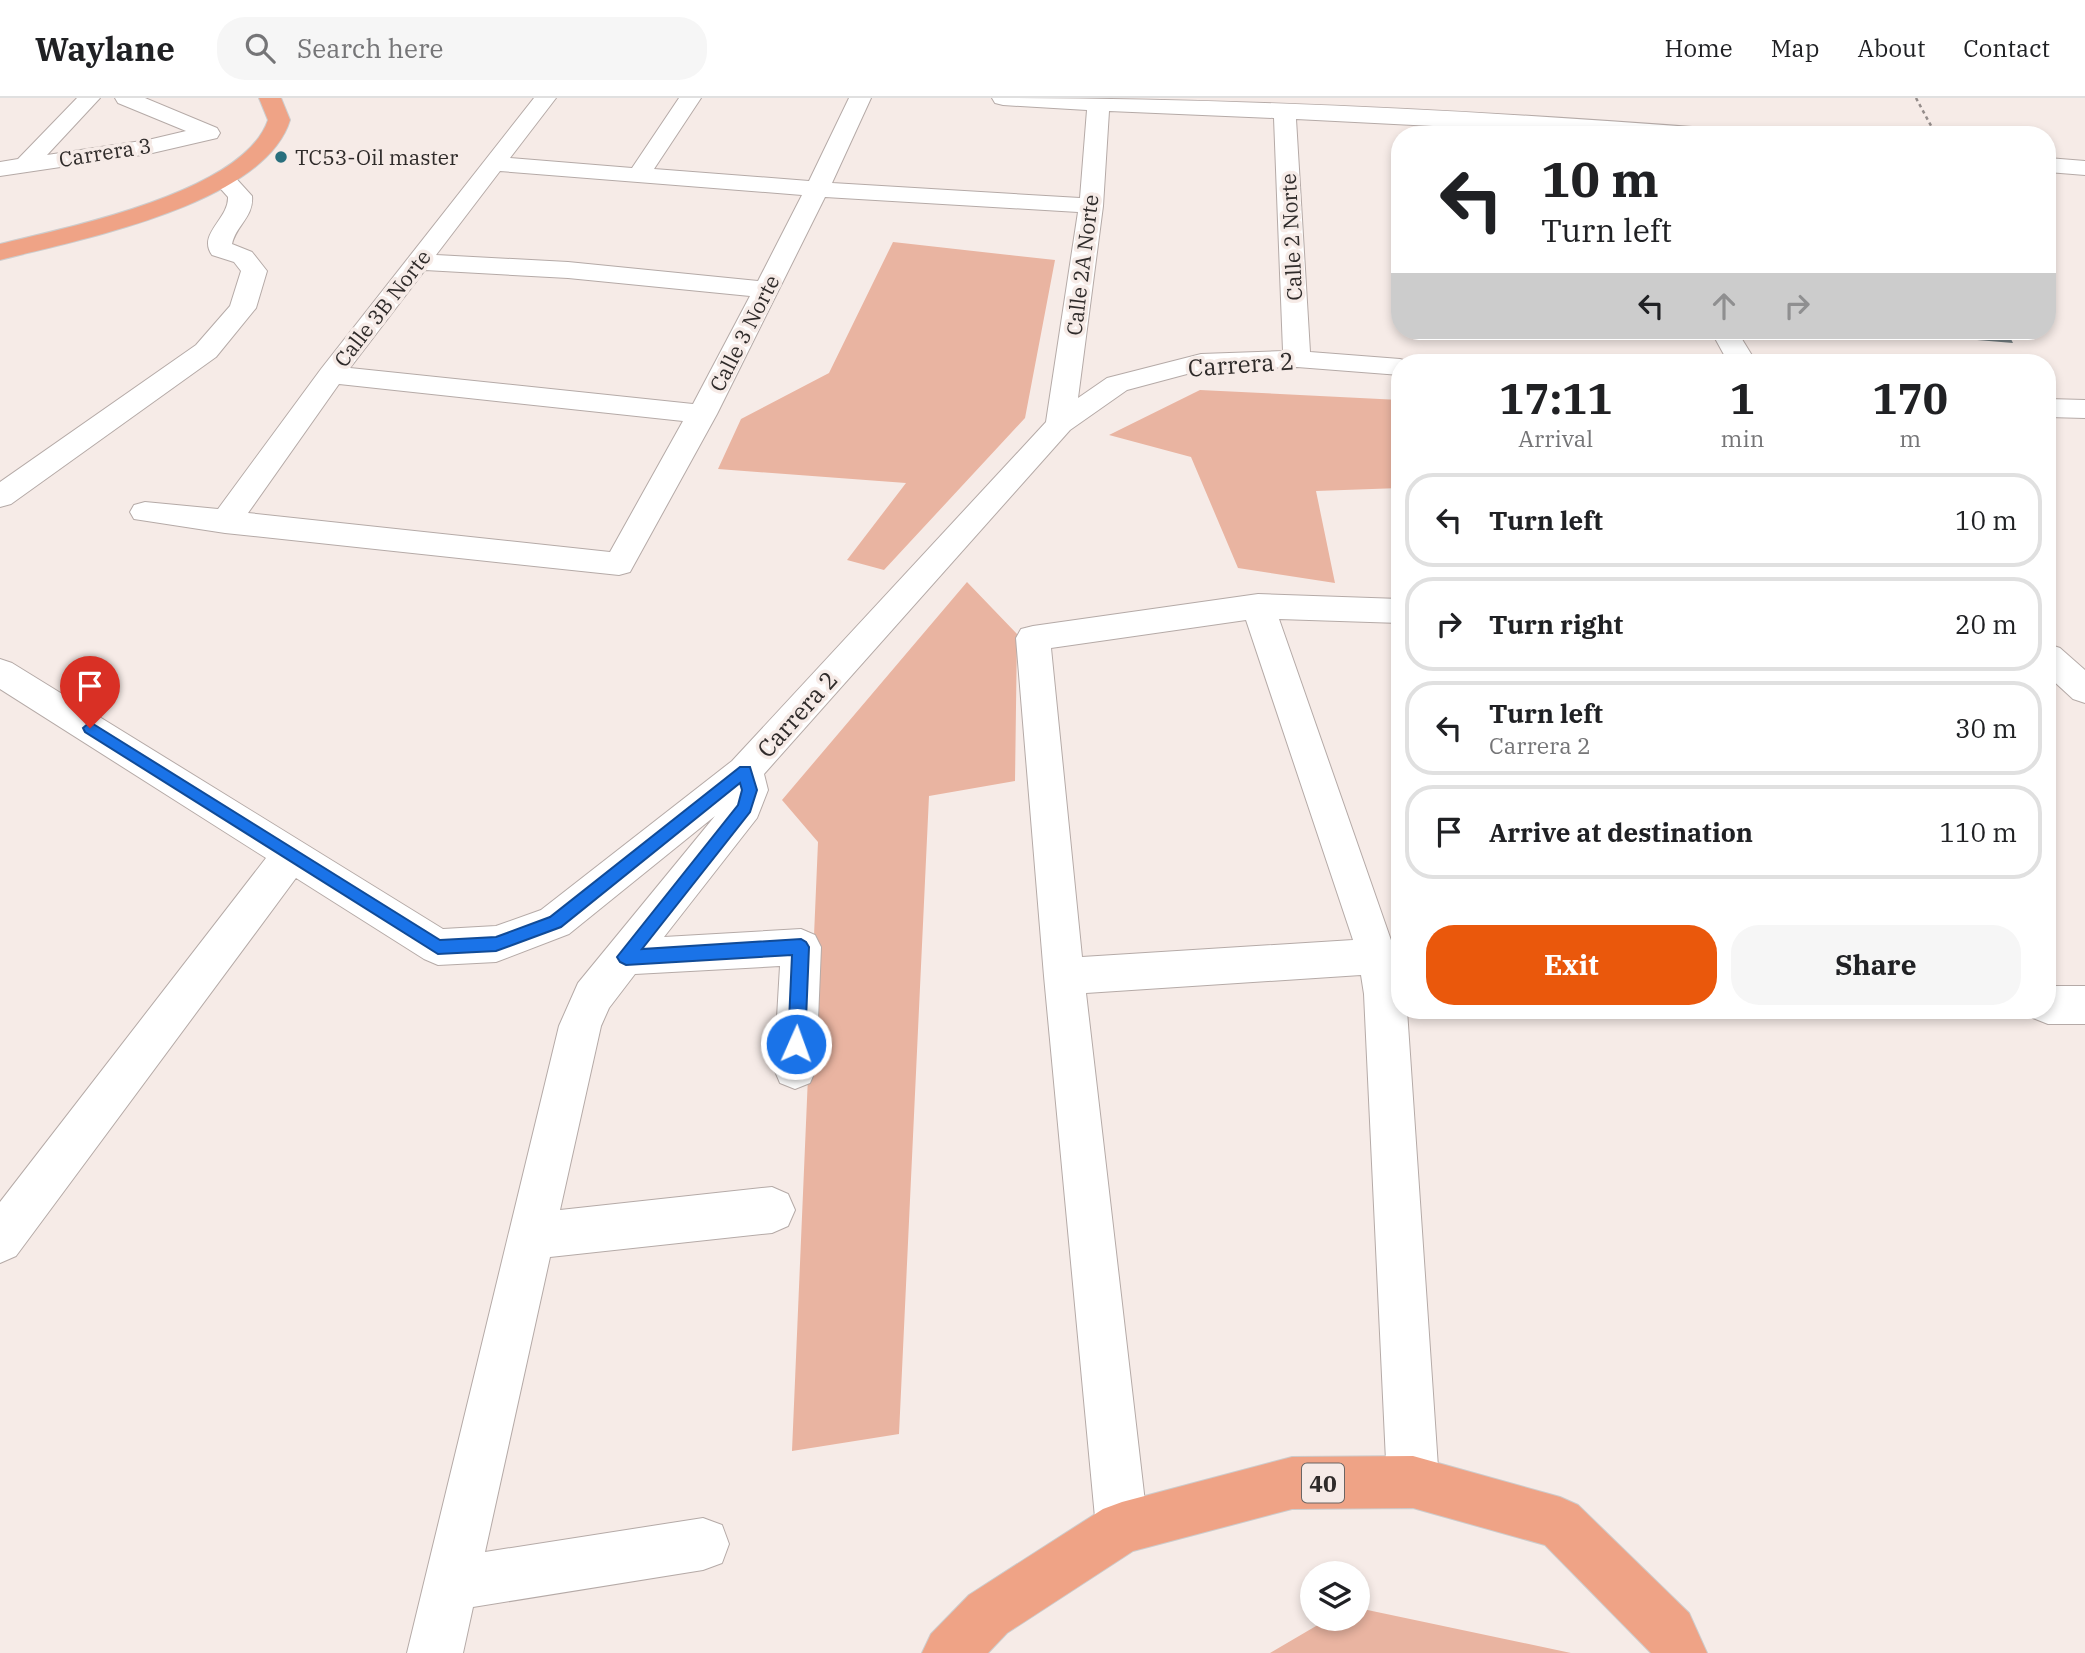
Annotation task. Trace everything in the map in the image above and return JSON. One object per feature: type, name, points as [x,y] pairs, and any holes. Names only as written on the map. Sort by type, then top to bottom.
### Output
[{"type":"main road","points":[[0,252],[131,216],[177,200],[224,178],[252,159],[272,139],[275,109]]},
{"type":"main road","name":"40","points":[[950,1653],[988,1614],[1122,1528],[1292,1483],[1413,1482],[1560,1523],[1670,1632],[1679,1653]]},
{"type":"street","points":[[26,164],[89,98]]},
{"type":"street","name":"Carrera 3","points":[[0,169],[148,146],[209,133],[126,98]]},
{"type":"street","name":"Calle 3B Norte","points":[[225,522],[331,374],[545,98]]},
{"type":"street","points":[[639,174],[690,98]]},
{"type":"street","name":"Calle 3 Norte","points":[[225,522],[618,564],[704,414],[818,189],[860,98]]},
{"type":"street","points":[[1003,98],[1098,104],[1176,103],[1285,114],[1610,123],[1634,126]]},
{"type":"street","name":"Calle 2A Norte","points":[[1060,424],[1091,206],[1098,104]]},
{"type":"street","name":"Calle 2 Norte","points":[[1285,114],[1297,359]]},
{"type":"street","points":[[494,164],[818,189],[1091,206]]},
{"type":"street","points":[[2056,166],[2085,168]]},
{"type":"street","points":[[0,497],[206,351],[243,308],[254,271],[243,257],[221,250],[219,244],[240,208],[240,196],[224,178]]},
{"type":"street","points":[[417,262],[568,270],[765,290]]},
{"type":"street","name":"Carrera 2","points":[[0,672],[438,947],[496,944],[555,922],[745,771],[1060,424],[1117,384],[1201,362],[1297,359],[1391,367]]},
{"type":"street","points":[[331,374],[704,414]]},
{"type":"street","points":[[2056,408],[2085,410]]},
{"type":"street","points":[[145,512],[225,522]]},
{"type":"street","points":[[1122,1528],[1064,976],[1033,638],[1258,606],[1391,611]]},
{"type":"street","points":[[1258,606],[1388,981],[1413,1482]]},
{"type":"street","points":[[435,1653],[580,1026],[593,996],[744,807],[750,790],[745,771]]},
{"type":"street","points":[[0,1240],[292,853]]},
{"type":"street","points":[[626,957],[801,947],[795,1069]]},
{"type":"street","points":[[1064,976],[1388,981]]},
{"type":"street","points":[[532,1236],[772,1209]]},
{"type":"street","points":[[449,1584],[703,1544]]},
{"type":"path","points":[[1916,98],[1931,126]]},
{"type":"shaded area","points":[[893,242],[1055,260],[1025,418],[884,570],[847,560],[906,483],[718,469],[741,419],[829,373]]},
{"type":"shaded area","points":[[1200,390],[1391,400],[1391,488],[1316,491],[1335,583],[1238,568],[1191,457],[1109,435]]},
{"type":"shaded area","points":[[967,582],[1017,634],[1015,781],[929,796],[899,1434],[792,1451],[818,842],[782,800]]},
{"type":"shaded area","points":[[1370,1611],[1571,1653],[1270,1653],[1308,1631],[1370,1631]]},
{"type":"building","points":[[1977,340],[2012,340],[2013,343]]},
{"type":"place","name":"TC53-Oil master","points":[[281,157]]},
{"type":"route","points":[[90,728],[438,947],[496,944],[555,922],[745,771],[750,790],[744,807],[626,957],[801,947],[796,1044]]}]
